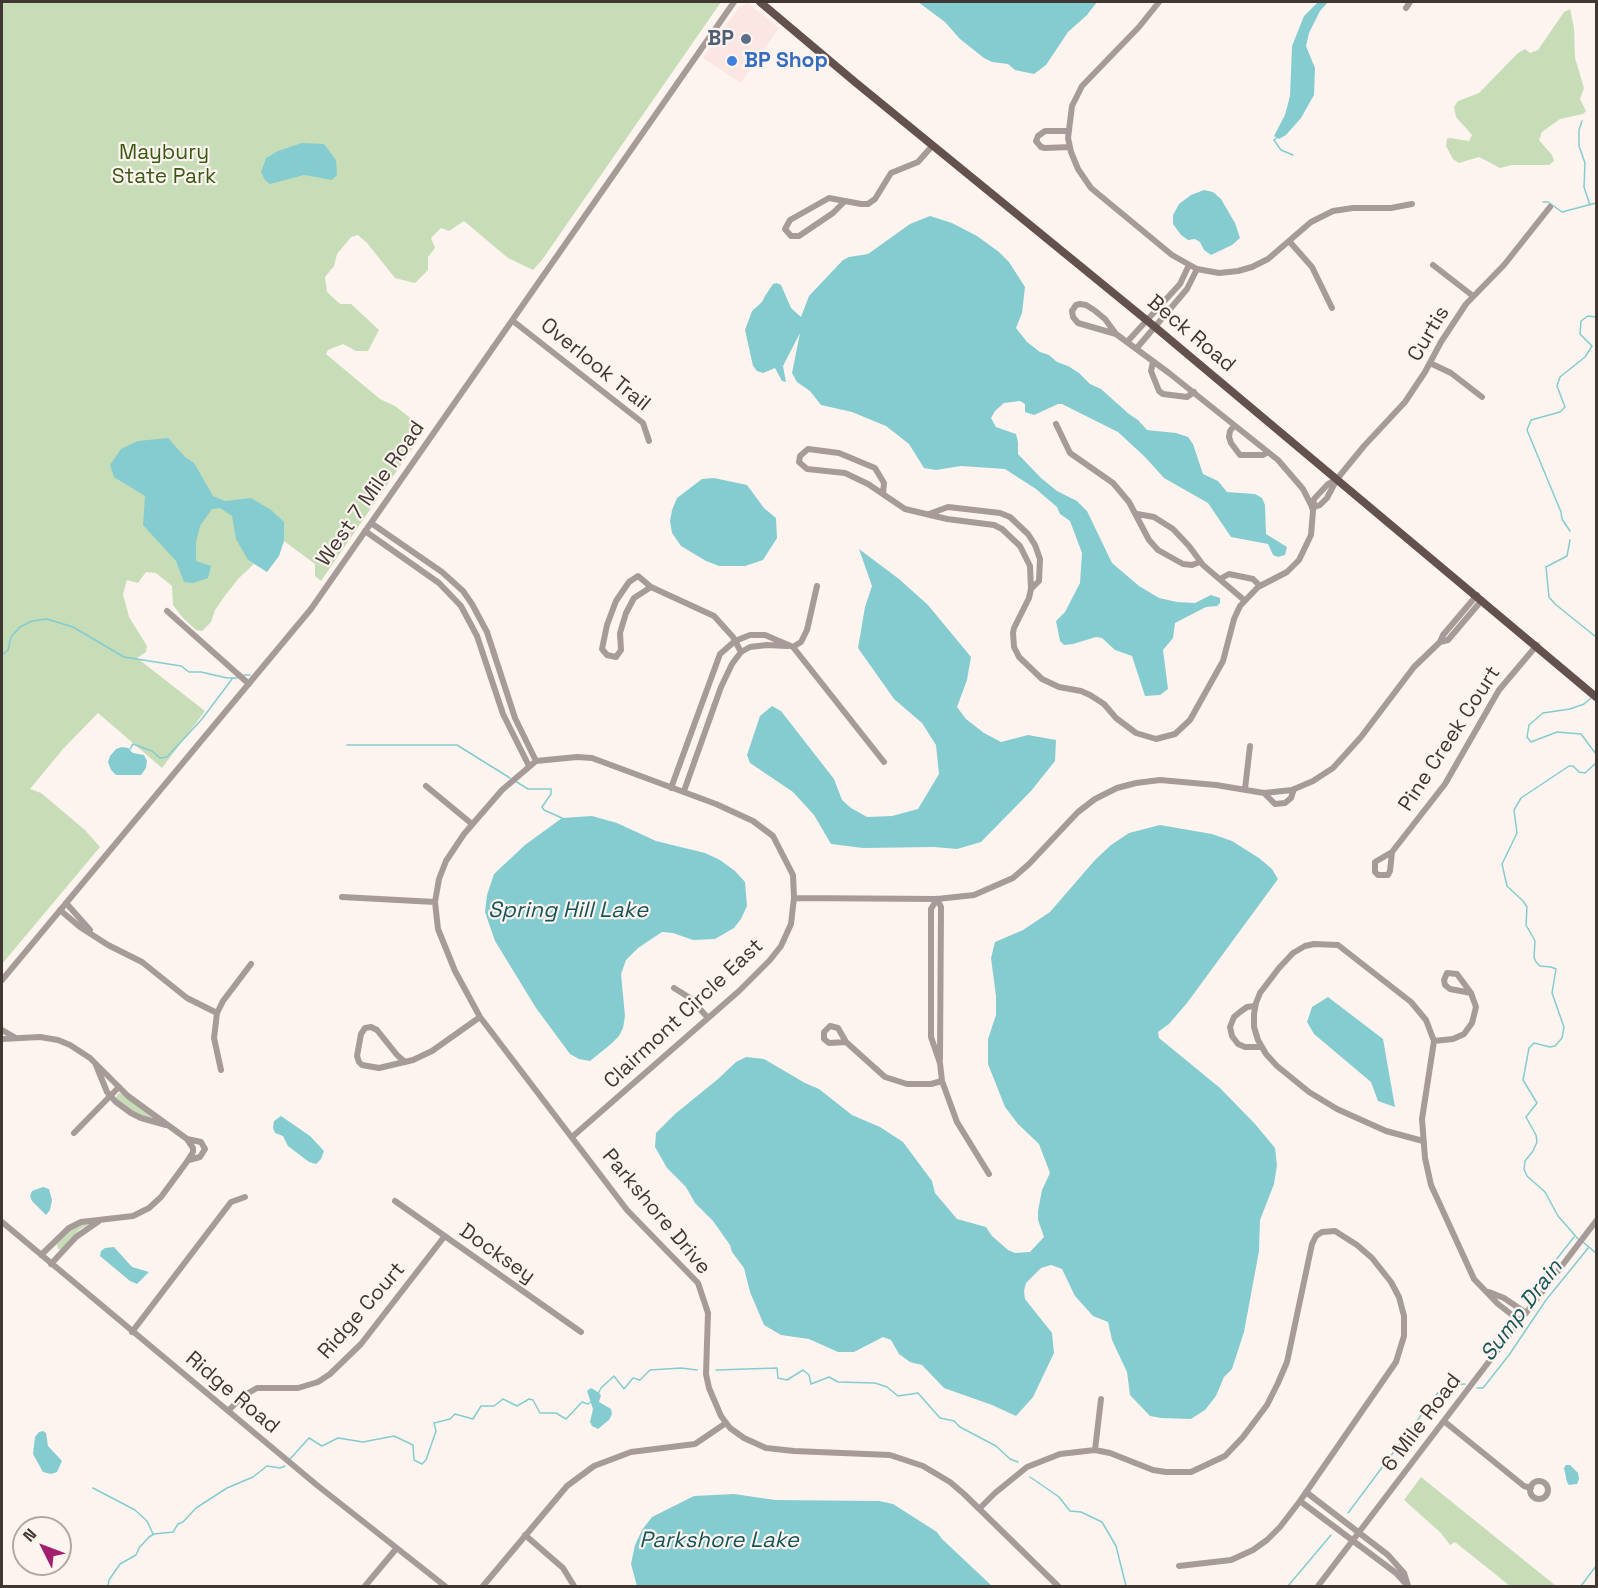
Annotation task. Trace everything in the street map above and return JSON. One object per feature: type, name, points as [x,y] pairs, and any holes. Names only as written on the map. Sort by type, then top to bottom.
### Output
[{"type":"main road","name":"Beck Road","points":[[760,2],[1155,327],[1537,645],[1596,697]]},
{"type":"street","name":"West 7 Mile Road","points":[[2,980],[311,609],[734,2]]},
{"type":"street","points":[[1159,2],[1139,27],[1082,86],[1072,106],[1068,131],[1077,169],[1091,188],[1172,255],[1197,269],[1220,273],[1245,270],[1268,259],[1311,222],[1333,211],[1353,208],[1391,208],[1412,204]]},
{"type":"street","points":[[1068,131],[1045,131],[1038,136],[1036,141],[1045,148],[1070,147]]},
{"type":"street","points":[[844,202],[833,213],[799,236],[791,236],[785,229],[790,220],[829,198],[865,205],[872,201],[891,173],[918,162],[933,145]]},
{"type":"street","name":"Curtis","points":[[1312,508],[1320,505],[1327,498],[1337,479],[1405,402],[1451,325],[1473,296],[1504,265],[1550,207]]},
{"type":"street","points":[[1289,241],[1312,267],[1332,308]]},
{"type":"street","points":[[1127,342],[1180,284],[1189,265]]},
{"type":"street","points":[[1433,265],[1473,296]]},
{"type":"street","points":[[1136,349],[1187,289],[1197,269]]},
{"type":"street","points":[[883,493],[884,483],[875,468],[839,453],[808,449],[800,456],[799,462],[807,469],[845,473],[883,493],[905,509],[947,519],[994,525],[1011,536],[1030,566],[1029,598],[1013,633],[1016,651],[1024,664],[1050,683],[1090,695],[1104,704],[1116,718],[1136,733],[1156,739],[1175,734],[1190,720],[1223,661],[1234,619],[1244,600],[1260,586],[1287,572],[1304,553],[1311,535],[1312,508],[1295,478],[1268,452],[1194,392],[1116,334],[1105,319],[1086,304],[1076,305],[1072,311],[1078,323],[1116,334]]},
{"type":"street","name":"Overlook Trail","points":[[513,321],[644,423],[649,441]]},
{"type":"street","points":[[1153,362],[1151,371],[1162,394],[1187,397],[1194,392]]},
{"type":"street","points":[[1430,363],[1451,373],[1482,397]]},
{"type":"street","points":[[1056,424],[1070,453],[1113,483],[1130,502],[1149,540],[1158,550],[1183,564],[1192,565],[1200,562]]},
{"type":"street","points":[[1234,426],[1230,430],[1229,437],[1240,455],[1263,455],[1268,452]]},
{"type":"street","points":[[929,514],[948,507],[1000,513],[1010,517],[1035,545],[1040,559],[1039,581],[1031,589]]},
{"type":"street","points":[[1137,514],[1154,517],[1173,529],[1200,562],[1244,600]]},
{"type":"street","points":[[342,897],[435,902],[439,879],[446,861],[472,824],[502,790],[536,761],[515,718],[479,614],[463,591],[432,565],[371,523]]},
{"type":"street","points":[[1011,536],[1019,525]]},
{"type":"street","points":[[365,531],[426,574],[452,596],[470,620],[503,714],[529,766]]},
{"type":"street","points":[[426,574],[432,565]]},
{"type":"street","points":[[1220,579],[1229,574],[1253,579],[1260,586]]},
{"type":"street","points":[[651,587],[634,598],[620,633],[621,650],[616,657],[608,655],[602,649],[607,625],[616,601],[623,589],[634,577],[638,576],[651,587],[714,616],[735,641],[741,652]]},
{"type":"street","points":[[684,791],[717,698],[732,664],[741,652],[750,647],[758,645],[794,647],[801,642],[807,630],[817,586]]},
{"type":"street","points":[[794,898],[937,898],[974,895],[1013,878],[1078,812],[1095,799],[1117,788],[1136,783],[1160,780],[1264,793],[1294,789],[1313,781],[1334,768],[1361,737],[1414,667],[1440,642],[1448,640],[1479,597]]},
{"type":"street","points":[[167,611],[249,684]]},
{"type":"street","points":[[470,620],[479,614]]},
{"type":"street","points":[[670,788],[720,654],[735,641],[750,635],[765,635],[794,647],[884,762]]},
{"type":"street","name":"Pine Creek Court","points":[[1392,852],[1445,784],[1499,690],[1537,645]]},
{"type":"street","points":[[496,691],[505,687]]},
{"type":"street","points":[[704,694],[717,698]]},
{"type":"street","points":[[692,728],[705,733]]},
{"type":"street","points":[[1245,789],[1250,746]]},
{"type":"street","name":"Clairmont Circle East","points":[[536,761],[577,757],[592,758],[670,788],[684,791],[753,821],[773,836],[794,875],[791,924],[781,946],[739,991],[573,1137]]},
{"type":"street","points":[[426,786],[472,824]]},
{"type":"street","points":[[1264,793],[1275,804],[1285,803],[1291,798],[1294,789]]},
{"type":"street","points":[[937,898],[931,909],[931,1037],[940,1063]]},
{"type":"street","points":[[937,898],[941,907],[940,1063],[942,1081],[957,1122],[989,1174]]},
{"type":"street","name":"Parkshore Drive","points":[[435,902],[436,920],[444,947],[460,983],[480,1017],[627,1210],[698,1283],[708,1313],[706,1374],[716,1407],[726,1423],[744,1438],[759,1446],[775,1450],[877,1454],[923,1466],[950,1482],[1058,1587]]},
{"type":"street","points":[[66,903],[92,933]]},
{"type":"street","points":[[60,910],[80,927],[108,945],[142,962],[187,998],[217,1013]]},
{"type":"street","points":[[1424,1141],[1386,1131],[1337,1109],[1309,1092],[1285,1073],[1262,1047],[1254,1027],[1255,1005],[1260,993],[1293,953],[1314,944],[1338,945],[1411,1002],[1426,1020],[1434,1041],[1424,1102],[1424,1141],[1425,1158],[1434,1191],[1474,1279],[1520,1321]]},
{"type":"street","points":[[221,1070],[214,1038],[217,1013],[223,1001],[251,964]]},
{"type":"street","points":[[674,988],[690,998],[708,1018]]},
{"type":"street","points":[[1434,1041],[1454,1040],[1468,1029],[1476,1007],[1471,993]]},
{"type":"street","points":[[1255,1005],[1247,1007],[1234,1017],[1230,1027],[1232,1036],[1238,1044],[1245,1047],[1262,1047]]},
{"type":"street","points":[[405,1062],[376,1030],[371,1027],[365,1028],[357,1056],[362,1065],[379,1068],[414,1060],[432,1051],[480,1017]]},
{"type":"street","points":[[2,1030],[16,1038]]},
{"type":"street","points":[[2,1040],[40,1037],[70,1045],[95,1063],[119,1087],[169,1126],[187,1138],[201,1142],[205,1149],[200,1157],[188,1160]]},
{"type":"street","points":[[846,1042],[885,1077],[907,1084],[931,1084],[942,1081]]},
{"type":"street","points":[[95,1063],[111,1096],[131,1113],[169,1126]]},
{"type":"street","points":[[74,1133],[119,1087]]},
{"type":"street","points":[[41,1255],[69,1228],[87,1220],[99,1221],[133,1216],[149,1208],[161,1197],[193,1152],[187,1138]]},
{"type":"street","points":[[132,1332],[231,1202],[245,1197]]},
{"type":"street","name":"Docksey","points":[[395,1202],[581,1332]]},
{"type":"street","points":[[51,1263],[76,1237],[99,1221]]},
{"type":"street","name":"6 Mile Road","points":[[1318,1587],[1596,1221]]},
{"type":"street","name":"Ridge Road","points":[[2,1222],[318,1486],[445,1587]]},
{"type":"street","points":[[979,1509],[1013,1477],[1036,1462],[1060,1454],[1095,1450],[1121,1457],[1153,1470],[1179,1472],[1200,1469],[1225,1456],[1234,1448],[1267,1405],[1287,1362],[1312,1244],[1318,1234],[1330,1230],[1343,1236],[1364,1251],[1391,1282],[1402,1310],[1404,1336],[1392,1370],[1280,1527],[1253,1550],[1232,1560],[1179,1566]]},
{"type":"street","name":"Ridge Court","points":[[228,1410],[243,1396],[257,1388],[304,1387],[330,1374],[361,1344],[444,1237]]},
{"type":"street","points":[[1485,1291],[1504,1298],[1526,1313]]},
{"type":"street","points":[[1095,1450],[1101,1399]]},
{"type":"street","points":[[1445,1422],[1524,1486],[1531,1488]]},
{"type":"street","points":[[483,1587],[567,1486],[594,1466],[631,1452],[695,1444],[726,1423]]},
{"type":"street","points":[[1306,1492],[1396,1562],[1404,1573],[1408,1586]]},
{"type":"street","points":[[1300,1501],[1396,1573],[1408,1586]]},
{"type":"street","points":[[525,1535],[563,1568],[574,1587]]},
{"type":"street","points":[[366,1587],[396,1549]]},
{"type":"shaded area","points":[[748,3],[779,28],[741,83],[703,58],[739,7]]},
{"type":"green space","name":"Maybury State Park","points":[[2,2],[721,2],[533,270],[508,258],[464,221],[449,231],[441,228],[431,238],[435,248],[428,257],[428,270],[415,283],[395,278],[358,235],[351,237],[337,254],[334,266],[325,277],[327,292],[340,304],[351,304],[379,330],[368,351],[356,351],[343,344],[328,350],[326,354],[380,399],[395,406],[413,420],[421,429],[418,440],[321,581],[315,576],[315,564],[284,541],[284,525],[248,560],[254,564],[224,597],[215,610],[211,622],[202,631],[196,630],[183,618],[173,605],[172,586],[156,573],[146,572],[138,583],[127,580],[123,594],[129,617],[147,646],[146,652],[137,658],[205,711],[162,768],[98,713],[63,749],[30,789],[41,793],[85,830],[100,847],[2,964]]},
{"type":"green space","points":[[1570,9],[1574,28],[1575,58],[1584,88],[1580,99],[1586,111],[1583,114],[1560,119],[1542,132],[1539,140],[1552,155],[1554,161],[1549,165],[1512,165],[1500,168],[1479,157],[1459,163],[1453,159],[1446,146],[1447,139],[1469,141],[1472,135],[1456,117],[1454,107],[1458,101],[1479,93],[1518,53],[1525,49],[1530,53],[1538,50],[1564,12]]},
{"type":"green space","points":[[120,1093],[154,1118],[130,1110],[116,1098]]},
{"type":"green space","points":[[85,1223],[89,1224],[79,1230],[61,1250],[58,1249],[57,1244],[73,1228]]},
{"type":"green space","points":[[1421,1477],[1556,1586],[1510,1586],[1455,1542],[1450,1545],[1441,1533],[1404,1500]]},
{"type":"water","points":[[918,2],[1097,2],[1087,15],[1068,32],[1046,65],[1034,74],[1015,70],[1008,64],[992,62],[984,58],[960,39],[945,22]]},
{"type":"water","points":[[1318,2],[1328,2],[1320,11],[1309,33],[1306,46],[1315,68],[1314,95],[1301,118],[1286,135],[1279,139],[1274,136],[1285,115],[1290,96],[1292,46],[1304,16]]},
{"type":"water","points":[[302,143],[324,144],[336,160],[337,175],[332,180],[304,175],[270,184],[265,180],[261,172],[266,158],[278,151]]},
{"type":"water","points":[[1204,190],[1213,192],[1221,199],[1235,223],[1240,238],[1232,245],[1211,255],[1204,250],[1200,242],[1195,239],[1188,240],[1181,235],[1173,224],[1173,215],[1179,204],[1191,195]]},
{"type":"water","points":[[930,216],[952,223],[977,236],[1009,262],[1025,287],[1022,313],[1016,328],[1027,342],[1101,389],[1147,430],[1176,433],[1188,437],[1193,444],[1203,474],[1218,481],[1227,492],[1255,494],[1262,498],[1265,505],[1266,534],[1287,547],[1285,555],[1278,557],[1273,555],[1268,544],[1231,537],[1208,503],[1164,478],[1118,432],[1062,404],[1034,415],[1025,412],[1025,404],[1020,401],[1004,403],[995,411],[991,418],[996,427],[1016,434],[1018,454],[1041,478],[1057,491],[1077,501],[1087,511],[1112,563],[1139,586],[1159,598],[1177,602],[1195,603],[1211,595],[1220,598],[1217,606],[1206,607],[1175,623],[1173,638],[1163,650],[1168,689],[1160,695],[1145,696],[1132,656],[1115,650],[1102,638],[1096,637],[1064,645],[1060,641],[1056,621],[1065,612],[1080,583],[1082,553],[1070,521],[1036,489],[1005,469],[961,466],[936,470],[924,468],[909,444],[886,426],[852,412],[821,405],[810,391],[797,382],[792,373],[800,333],[783,366],[786,382],[782,381],[775,368],[763,373],[757,371],[753,366],[745,330],[752,311],[762,302],[773,284],[781,285],[791,308],[801,317],[809,296],[843,260],[868,254],[910,224]]},
{"type":"water","points":[[168,438],[185,457],[194,463],[213,496],[225,501],[251,498],[271,510],[284,522],[284,541],[279,556],[267,572],[248,560],[236,539],[232,516],[220,508],[212,509],[200,526],[196,542],[196,561],[211,566],[208,578],[193,583],[184,582],[176,561],[143,525],[145,496],[114,477],[110,465],[121,449],[138,441]]},
{"type":"water","points":[[714,478],[747,485],[764,508],[776,518],[777,538],[763,560],[745,566],[719,566],[681,546],[672,533],[670,521],[677,498],[702,479]]},
{"type":"water","points":[[859,549],[899,579],[928,605],[971,657],[967,680],[957,707],[966,719],[984,733],[1001,742],[1028,735],[1056,740],[1055,761],[1031,791],[981,842],[957,849],[863,848],[831,844],[814,815],[793,792],[750,763],[747,755],[760,716],[772,706],[781,711],[834,779],[842,800],[867,817],[892,816],[918,809],[939,774],[936,745],[922,723],[894,699],[858,648],[865,607],[872,586]]},
{"type":"water","points":[[128,748],[133,753],[144,755],[147,761],[146,768],[141,775],[116,775],[111,770],[108,762],[110,756],[116,749]]},
{"type":"water","name":"Spring Hill Lake","points":[[592,816],[617,823],[656,841],[705,853],[720,860],[745,882],[747,906],[734,928],[715,939],[693,940],[662,932],[638,948],[626,960],[621,974],[625,1016],[623,1028],[611,1044],[590,1061],[570,1054],[536,1008],[495,941],[485,912],[487,895],[494,874],[525,845],[562,818]]},
{"type":"water","points":[[1160,825],[1212,834],[1232,841],[1259,858],[1272,869],[1278,879],[1187,1003],[1169,1024],[1158,1032],[1159,1038],[1220,1088],[1275,1148],[1277,1165],[1274,1184],[1260,1220],[1259,1251],[1244,1332],[1232,1369],[1224,1377],[1216,1396],[1205,1410],[1191,1419],[1150,1416],[1130,1395],[1127,1372],[1112,1340],[1108,1322],[1093,1316],[1075,1296],[1062,1269],[1051,1265],[1041,1268],[1026,1283],[1024,1291],[1025,1299],[1052,1333],[1054,1353],[1033,1397],[1016,1416],[944,1388],[922,1365],[910,1362],[899,1354],[891,1340],[883,1337],[854,1352],[838,1352],[809,1339],[781,1335],[764,1325],[750,1292],[744,1268],[713,1221],[695,1203],[686,1187],[667,1168],[655,1147],[656,1133],[736,1062],[746,1057],[764,1059],[819,1089],[852,1115],[880,1127],[903,1142],[932,1181],[935,1193],[957,1219],[986,1227],[992,1236],[1008,1250],[1015,1253],[1030,1252],[1044,1237],[1038,1220],[1038,1211],[1042,1190],[1050,1173],[1039,1144],[1018,1124],[1005,1107],[988,1064],[988,1039],[996,1015],[991,958],[995,942],[1023,930],[1050,912],[1111,845],[1129,833]]},
{"type":"water","points":[[1328,997],[1383,1039],[1395,1107],[1378,1101],[1371,1082],[1314,1034],[1307,1022],[1312,1007]]},
{"type":"water","points":[[281,1116],[310,1136],[324,1151],[316,1164],[309,1162],[288,1146],[283,1136],[275,1133],[274,1121]]},
{"type":"water","points":[[43,1187],[49,1189],[52,1200],[50,1210],[46,1215],[30,1196],[32,1191]]},
{"type":"water","points":[[114,1247],[132,1267],[149,1272],[137,1284],[130,1281],[100,1256],[101,1251],[105,1248]]},
{"type":"water","points":[[591,1388],[601,1395],[599,1402],[611,1409],[612,1414],[609,1420],[598,1429],[590,1422],[593,1409],[587,1391]]},
{"type":"water","points":[[43,1431],[46,1433],[48,1446],[62,1461],[57,1472],[51,1474],[43,1472],[33,1454],[35,1437]]},
{"type":"water","points":[[1570,1465],[1578,1473],[1577,1484],[1569,1485],[1567,1482],[1564,1468]]},
{"type":"water","name":"Parkshore Lake","points":[[734,1494],[775,1500],[879,1501],[893,1504],[937,1532],[992,1586],[637,1586],[631,1564],[635,1545],[642,1530],[652,1517],[694,1496]]},
{"type":"waterway","points":[[1582,121],[1579,130],[1579,146],[1585,163],[1584,187],[1590,205]]},
{"type":"waterway","points":[[1278,137],[1274,140],[1281,150],[1293,155]]},
{"type":"waterway","points":[[1543,202],[1548,202],[1562,212],[1596,203]]},
{"type":"waterway","points":[[1570,531],[1562,519],[1527,430],[1531,420],[1560,412],[1565,407],[1557,386],[1560,377],[1585,357],[1592,346],[1580,334],[1581,321],[1588,316],[1596,317]]},
{"type":"waterway","points":[[1570,540],[1567,556],[1546,567],[1549,597],[1596,637]]},
{"type":"waterway","points":[[2,655],[8,650],[11,637],[20,627],[32,621],[47,619],[73,627],[124,657],[181,666],[189,672],[237,678]]},
{"type":"waterway","points":[[244,675],[250,675]]},
{"type":"waterway","points":[[130,749],[133,744],[152,751],[160,758],[167,757],[202,719],[232,679]]},
{"type":"waterway","points":[[1591,698],[1584,704],[1570,709],[1543,713],[1529,725],[1527,737],[1531,742],[1557,732],[1581,734],[1596,754]]},
{"type":"waterway","points":[[347,745],[457,745],[510,778]]},
{"type":"waterway","points":[[1579,1240],[1558,1216],[1545,1192],[1527,1176],[1524,1169],[1525,1161],[1537,1142],[1536,1135],[1526,1117],[1537,1103],[1523,1080],[1529,1048],[1534,1043],[1555,1046],[1562,1038],[1564,1027],[1552,993],[1556,969],[1540,966],[1536,962],[1535,941],[1526,925],[1527,907],[1507,886],[1502,864],[1517,833],[1514,810],[1521,798],[1569,766],[1585,773],[1596,763]]},
{"type":"waterway","points":[[515,781],[528,789],[551,789],[551,794],[542,807],[562,818]]},
{"type":"waterway","points":[[1526,1298],[1574,1237]]},
{"type":"waterway","name":"Sump Drain","points":[[1583,1242],[1596,1253]]},
{"type":"waterway","name":"Sump Drain","points":[[1477,1388],[1483,1388],[1487,1383],[1546,1300],[1589,1247]]},
{"type":"waterway","name":"Sump Drain","points":[[598,1394],[614,1376],[624,1389],[633,1378],[640,1380],[650,1370],[681,1368],[697,1370]]},
{"type":"waterway","name":"Sump Drain","points":[[716,1370],[777,1368],[778,1378],[787,1380],[803,1370],[809,1375],[811,1384],[829,1377],[838,1382],[875,1383],[887,1387],[898,1396],[918,1393],[940,1418],[954,1421],[960,1427],[996,1446],[1010,1459],[1018,1462]]},
{"type":"waterway","name":"Sump Drain","points":[[1348,1513],[1440,1390],[1450,1385],[1465,1384]]},
{"type":"waterway","name":"Sump Drain","points":[[290,1459],[309,1438],[322,1446],[338,1438],[363,1442],[394,1436],[413,1445],[414,1460],[422,1464],[426,1460],[436,1431],[434,1423],[450,1419],[455,1414],[473,1419],[481,1406],[494,1406],[503,1399],[517,1406],[529,1399],[533,1400],[540,1413],[556,1413],[566,1419],[582,1402],[588,1404],[591,1402]]},
{"type":"waterway","name":"Sump Drain","points":[[108,1586],[109,1580],[120,1564],[136,1555],[149,1537],[154,1534],[173,1532],[178,1524],[183,1522],[196,1508],[227,1488],[253,1477],[267,1466],[280,1468],[285,1466]]},
{"type":"waterway","name":"Sump Drain","points":[[1030,1477],[1059,1497],[1070,1511],[1081,1512],[1102,1522],[1116,1546],[1126,1586]]},
{"type":"waterway","points":[[93,1488],[135,1510],[147,1521],[153,1534]]},
{"type":"waterway","name":"Sump Drain","points":[[1288,1586],[1331,1535]]},
{"type":"waterway","points":[[1581,1586],[1596,1566]]},
{"type":"place","name":"BP","points":[[746,39]]},
{"type":"place","name":"BP Shop","points":[[732,61]]}]
